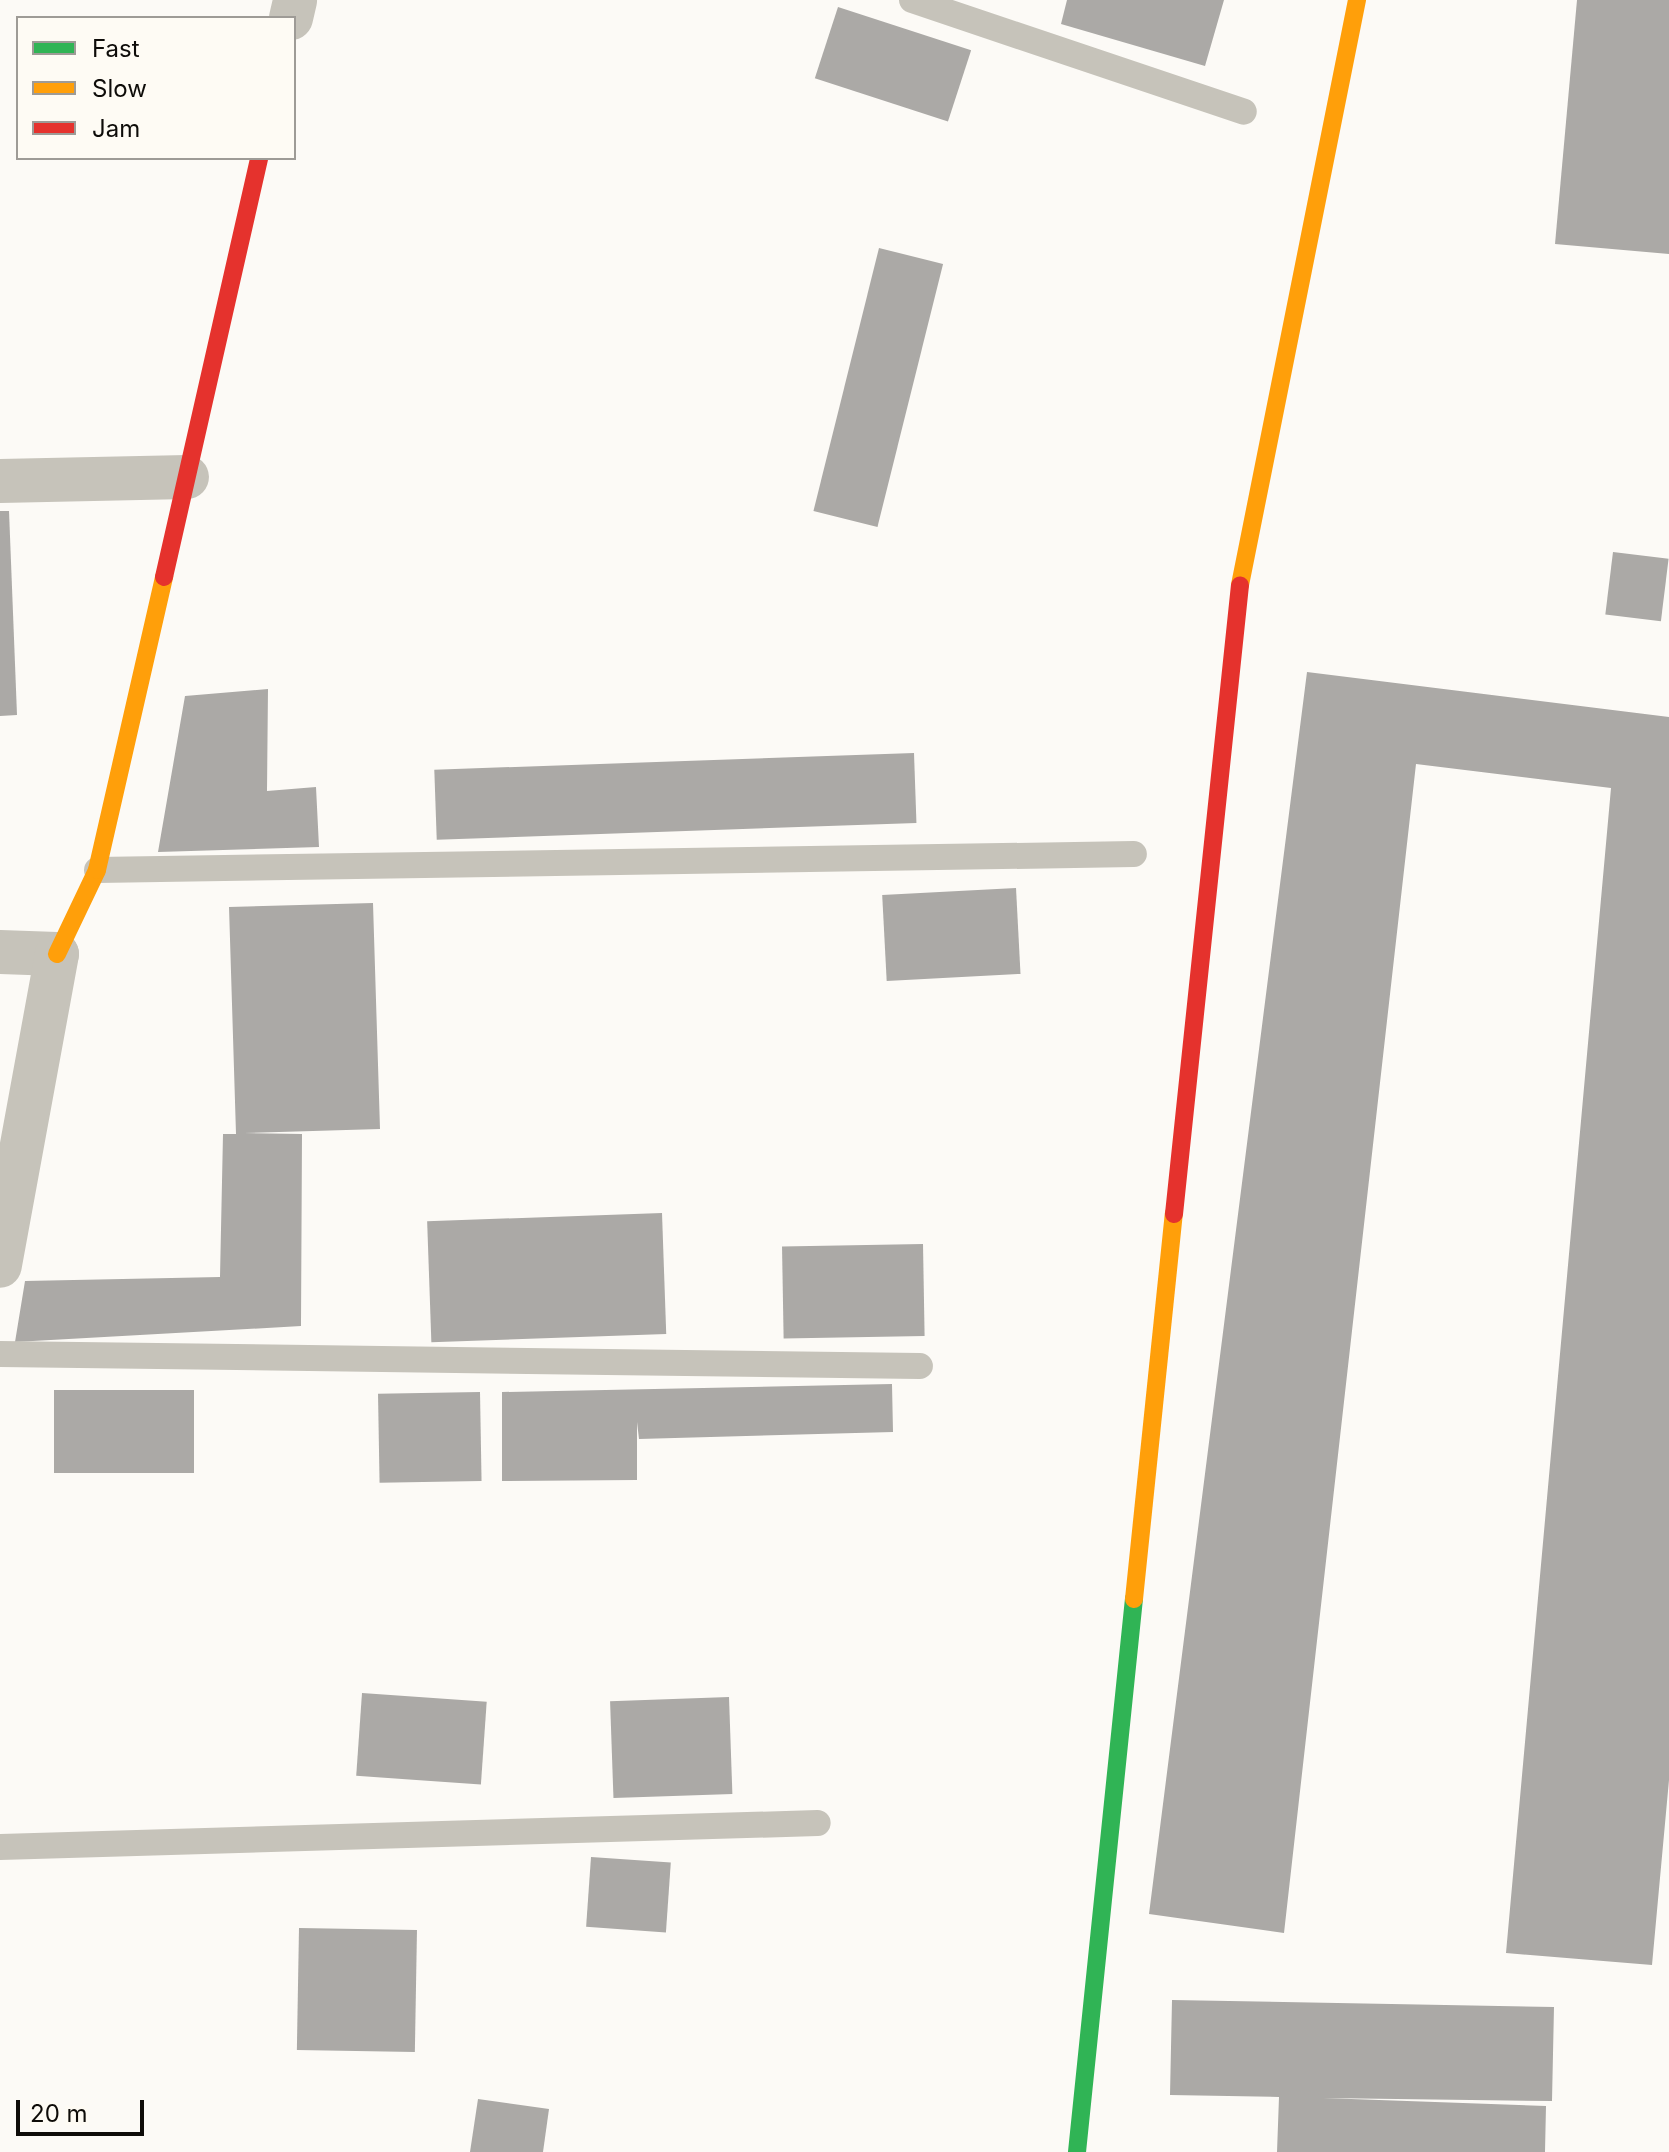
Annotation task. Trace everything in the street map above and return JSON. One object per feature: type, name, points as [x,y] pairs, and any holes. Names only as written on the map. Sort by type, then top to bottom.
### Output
[{"type":"street","points":[[1077,2152],[1236,607],[1357,0]]},
{"type":"street","points":[[0,1266],[57,954],[97,870],[259,160]]},
{"type":"street","points":[[0,481],[187,477]]},
{"type":"street","points":[[0,952],[57,954]]},
{"type":"lane","points":[[912,0],[1244,112]]},
{"type":"lane","points":[[97,870],[1134,854]]},
{"type":"lane","points":[[0,1354],[920,1366]]},
{"type":"lane","points":[[0,1847],[818,1823]]},
{"type":"building","points":[[1067,0],[1224,0],[1205,66],[1061,24]]},
{"type":"building","points":[[1577,0],[1669,0],[1669,254],[1555,244]]},
{"type":"building","points":[[838,7],[971,50],[948,122],[815,78]]},
{"type":"building","points":[[879,248],[943,264],[877,527],[813,511]]},
{"type":"building","points":[[0,511],[9,511],[17,715],[0,716]]},
{"type":"building","points":[[1613,552],[1669,559],[1661,621],[1605,615]]},
{"type":"building","points":[[1307,672],[1669,717],[1669,1780],[1652,1965],[1506,1953],[1611,788],[1416,764],[1284,1933],[1149,1914]]},
{"type":"building","points":[[268,689],[267,791],[316,787],[319,847],[158,852],[185,696]]},
{"type":"building","points":[[914,753],[916,823],[437,840],[434,770]]},
{"type":"building","points":[[1016,888],[1021,974],[887,981],[882,895]]},
{"type":"building","points":[[373,903],[380,1129],[244,1133],[302,1134],[301,1326],[15,1342],[25,1281],[220,1277],[223,1134],[236,1134],[229,907]]},
{"type":"building","points":[[662,1213],[666,1334],[431,1342],[427,1221]]},
{"type":"building","points":[[923,1244],[925,1336],[784,1338],[782,1246]]},
{"type":"building","points":[[892,1384],[893,1432],[639,1439],[637,1422],[637,1480],[502,1481],[502,1392]]},
{"type":"building","points":[[54,1390],[194,1390],[194,1473],[54,1473]]},
{"type":"building","points":[[480,1392],[482,1481],[380,1483],[378,1394]]},
{"type":"building","points":[[362,1693],[487,1702],[481,1785],[356,1776]]},
{"type":"building","points":[[729,1697],[732,1794],[613,1798],[610,1701]]},
{"type":"building","points":[[591,1857],[671,1863],[666,1932],[586,1927]]},
{"type":"building","points":[[299,1928],[417,1930],[415,2052],[297,2050]]},
{"type":"building","points":[[1172,2000],[1554,2007],[1552,2101],[1323,2098],[1546,2106],[1545,2152],[1277,2152],[1279,2097],[1170,2095]]},
{"type":"building","points":[[478,2099],[549,2109],[543,2152],[470,2152]]},
{"type":"traffic: fast","points":[[1077,2152],[1134,1599]]},
{"type":"traffic: slow","points":[[1240,585],[1357,0]]},
{"type":"traffic: slow","points":[[57,954],[97,870],[164,577]]},
{"type":"traffic: slow","points":[[1134,1599],[1174,1214]]},
{"type":"traffic: jam","points":[[164,577],[259,160]]},
{"type":"traffic: jam","points":[[1174,1214],[1240,585]]}]
